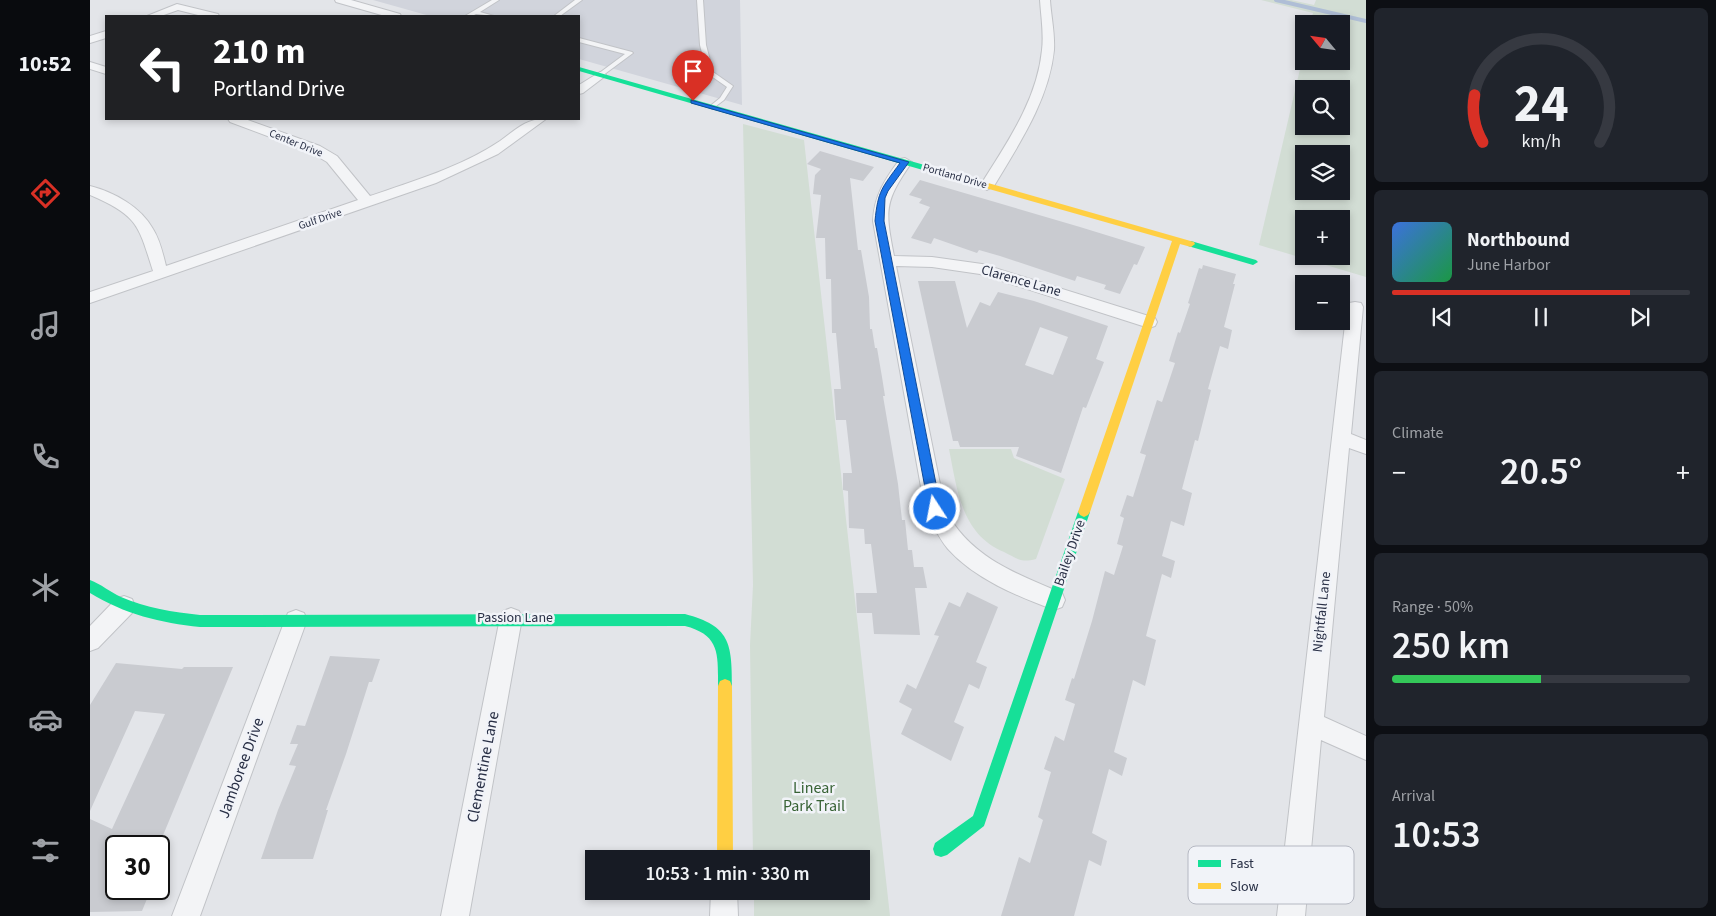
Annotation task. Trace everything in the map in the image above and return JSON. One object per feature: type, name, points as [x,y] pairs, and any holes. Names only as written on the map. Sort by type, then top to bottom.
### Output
[{"type":"street","points":[[340,0],[392,15]]},
{"type":"street","points":[[987,186],[1028,116],[1042,82],[1048,48],[1045,0]]},
{"type":"street","points":[[155,15],[177,7],[210,15]]},
{"type":"street","points":[[90,40],[105,34]]},
{"type":"street","points":[[90,65],[105,71]]},
{"type":"street","name":"Portland Drive","points":[[580,69],[1253,262]]},
{"type":"street","points":[[580,89],[600,75]]},
{"type":"street","name":"Center Drive","points":[[237,120],[315,149],[332,159],[368,203]]},
{"type":"street","name":"Gulf Drive","points":[[90,298],[431,180],[466,165],[517,136],[539,120]]},
{"type":"street","points":[[905,162],[888,183],[881,198],[880,221],[935,509],[940,523],[958,547],[974,561],[993,573],[1054,600]]},
{"type":"street","points":[[90,190],[121,204],[135,216],[146,229],[161,273]]},
{"type":"street","name":"Bailey Drive","points":[[941,849],[979,821],[1177,241]]},
{"type":"street","name":"Clarence Lane","points":[[888,261],[932,262],[982,269],[1150,322]]},
{"type":"street","name":"Nightfall Lane","points":[[1297,846],[1341,438],[1358,314]]},
{"type":"street","points":[[1341,438],[1366,447]]},
{"type":"street","name":"Passion Lane","points":[[90,586],[138,612],[176,620],[676,618],[698,622],[711,627],[718,635],[725,652],[725,850]]},
{"type":"street","points":[[90,641],[124,606]]},
{"type":"street","name":"Clementine Lane","points":[[455,916],[511,618]]},
{"type":"street","name":"Jamboree Drive","points":[[186,916],[296,620]]},
{"type":"street","points":[[1310,723],[1366,748]]},
{"type":"street","points":[[724,900],[724,916]]},
{"type":"lane","points":[[470,15],[496,0]]},
{"type":"lane","points":[[558,15],[580,0]]},
{"type":"lane","points":[[700,0],[703,45],[710,73],[730,86],[722,99],[712,107]]},
{"type":"lane","points":[[475,12],[487,15]]},
{"type":"lane","points":[[580,40],[630,53],[600,75]]},
{"type":"shaded area","points":[[373,0],[740,0],[742,105],[580,59],[580,15],[426,15]]},
{"type":"green space","points":[[1261,0],[1291,0],[1314,5],[1316,0],[1366,0],[1366,277],[1326,265],[1350,265],[1350,210],[1295,210],[1295,256],[1259,245],[1295,91],[1295,135],[1350,135],[1350,80],[1297,80],[1300,70],[1350,70],[1350,15],[1312,15],[1313,13]]},
{"type":"green space","name":"Linear Park Trail","points":[[743,124],[804,140],[890,916],[754,916],[754,900],[870,900],[870,850],[753,850],[750,645],[753,585]]},
{"type":"green space","points":[[949,449],[1011,449],[1014,458],[1065,479],[1036,559],[1027,561],[1016,558],[990,544],[978,534],[963,509]]},
{"type":"building","points":[[820,151],[874,167],[863,181],[850,178],[858,250],[861,250],[869,297],[870,329],[872,329],[875,348],[877,348],[882,377],[885,396],[883,396],[902,520],[905,520],[908,550],[912,550],[914,567],[923,567],[927,588],[915,588],[920,635],[874,634],[872,613],[857,613],[856,593],[877,593],[871,544],[865,544],[864,529],[849,528],[848,491],[843,490],[843,473],[852,473],[846,420],[836,420],[834,389],[841,389],[836,333],[832,333],[831,279],[826,279],[825,238],[816,238],[821,195],[813,194],[815,175],[821,169],[807,164]]},
{"type":"building","points":[[920,180],[1145,247],[1137,265],[1134,264],[1120,294],[1104,289],[1106,285],[1077,276],[1075,281],[1000,256],[979,250],[977,253],[934,238],[931,244],[911,238],[930,207],[919,203],[922,199],[909,195]]},
{"type":"building","points":[[1203,265],[1236,274],[1224,327],[1232,330],[1228,349],[1220,346],[1208,389],[1211,390],[1198,441],[1195,440],[1182,489],[1192,493],[1184,526],[1171,521],[1162,556],[1175,561],[1171,578],[1162,574],[1146,636],[1156,640],[1145,686],[1133,680],[1114,752],[1127,758],[1122,776],[1109,769],[1092,833],[1107,841],[1101,866],[1089,860],[1074,916],[1001,916],[1019,857],[1030,863],[1043,820],[1038,817],[1051,772],[1044,769],[1055,736],[1064,741],[1075,704],[1065,700],[1072,678],[1074,679],[1092,621],[1105,571],[1114,575],[1123,546],[1117,544],[1124,518],[1120,516],[1127,495],[1133,497],[1146,455],[1140,453],[1157,400],[1162,402],[1175,363],[1169,361],[1178,332],[1180,333],[1190,304],[1188,303],[1199,268],[1202,269]]},
{"type":"building","points":[[918,281],[955,281],[967,328],[980,302],[990,306],[998,292],[1034,301],[1108,326],[1096,359],[1104,362],[1086,408],[1083,407],[1061,473],[1016,456],[1019,447],[960,447],[958,441],[953,441]],"holes":[[[1040,327],[1068,337],[1053,375],[1025,365]]]},
{"type":"building","points":[[967,592],[998,607],[976,662],[987,667],[979,689],[969,684],[954,722],[964,727],[951,761],[901,734],[912,709],[899,702],[907,684],[916,689],[939,636],[934,635],[949,602],[960,607]]},
{"type":"building","points":[[330,656],[380,659],[372,682],[369,682],[326,810],[328,810],[313,859],[261,859],[296,766],[289,765],[298,744],[290,744],[297,725],[305,726]]},
{"type":"building","points":[[116,663],[182,669],[184,667],[233,667],[163,835],[105,835],[105,900],[146,900],[142,911],[90,912],[90,819],[112,829],[165,714],[135,711],[90,811],[90,705]]},
{"type":"waterway","points":[[1276,0],[1366,21]]},
{"type":"traffic: fast","points":[[580,69],[978,183]]},
{"type":"traffic: fast","points":[[1191,244],[1253,262]]},
{"type":"traffic: fast","points":[[941,849],[979,821],[1084,512]]},
{"type":"traffic: fast","points":[[90,586],[116,601],[142,611],[170,618],[200,621],[685,620],[709,629],[721,642],[725,662],[725,686]]},
{"type":"traffic: slow","points":[[978,183],[1191,244]]},
{"type":"traffic: slow","points":[[1084,512],[1177,241]]},
{"type":"traffic: slow","points":[[725,686],[725,850]]},
{"type":"route","points":[[693,101],[905,162],[888,183],[881,198],[880,221],[935,509]]}]
